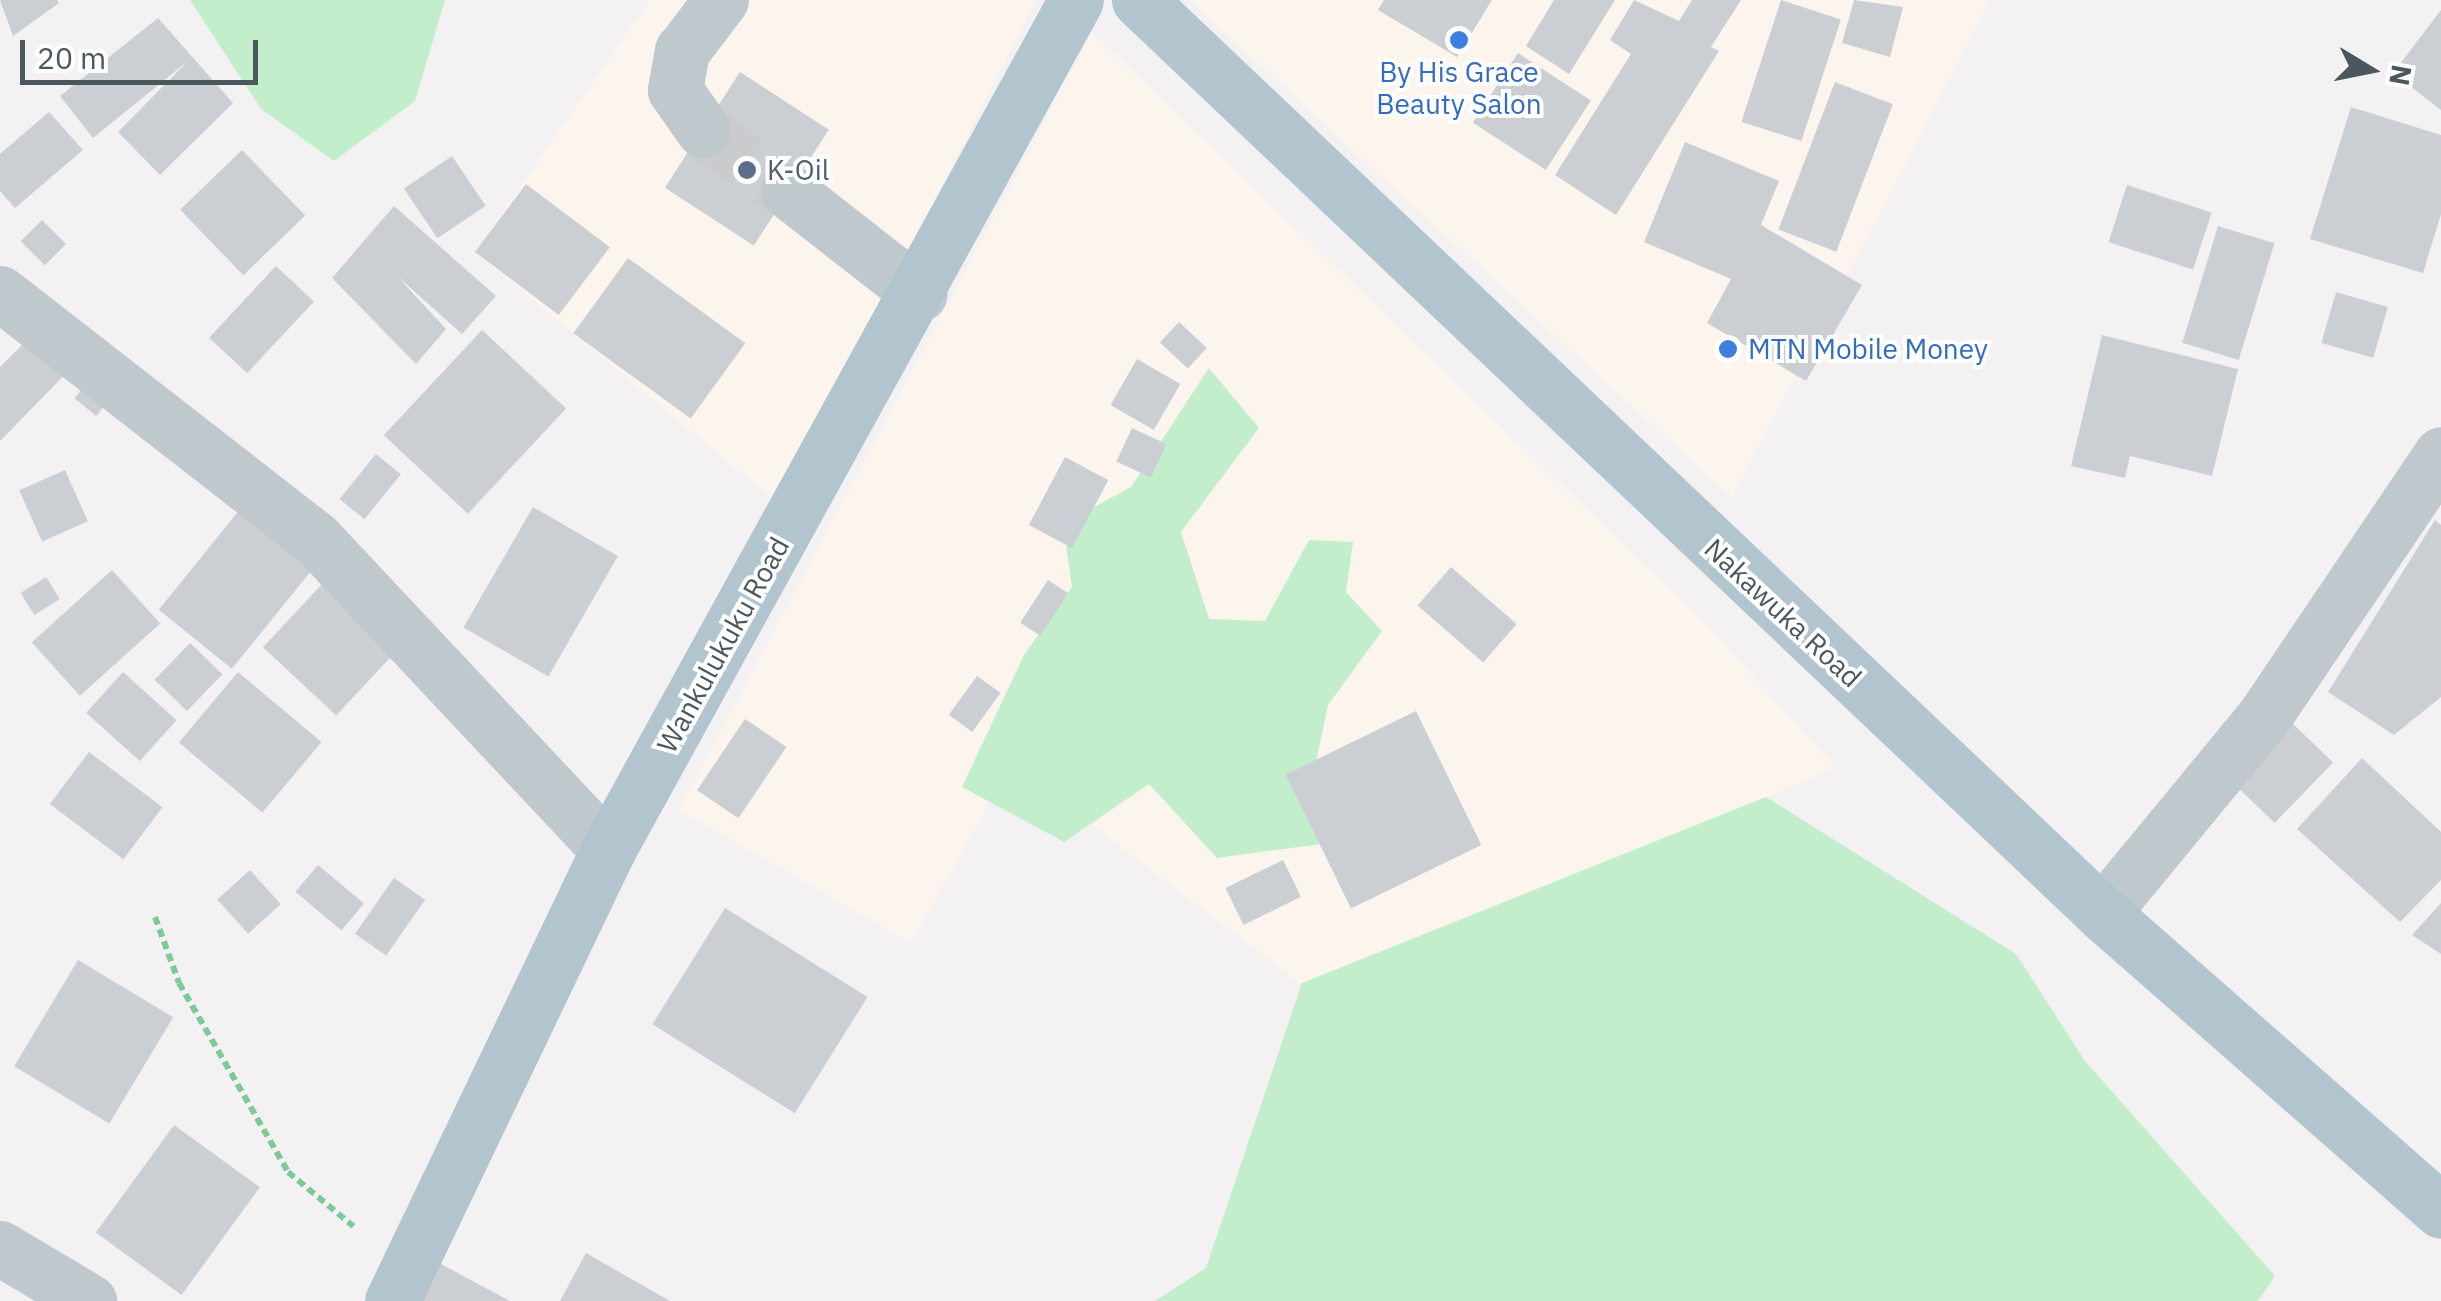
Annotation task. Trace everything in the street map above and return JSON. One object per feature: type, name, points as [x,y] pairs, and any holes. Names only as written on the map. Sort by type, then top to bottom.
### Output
[{"type":"main road","name":"Wankulukuku Road","points":[[400,1286],[608,850],[920,294],[1076,0]]},
{"type":"main road","name":"Nakawuka Road","points":[[1138,0],[2102,913],[2441,1211]]},
{"type":"street","points":[[703,130],[675,90],[682,51],[721,0]]},
{"type":"street","points":[[788,191],[920,294]]},
{"type":"street","points":[[0,294],[316,539],[608,850]]},
{"type":"street","points":[[2102,913],[2263,718],[2441,454]]},
{"type":"street","points":[[0,1248],[89,1301]]},
{"type":"path","points":[[155,917],[179,983],[288,1172],[400,1286]]},
{"type":"shaded area","points":[[650,0],[1036,0],[780,505],[475,252]]},
{"type":"shaded area","points":[[1189,0],[1986,0],[1989,3],[1732,498]]},
{"type":"shaded area","points":[[1092,32],[1707,625],[1835,767],[1318,997],[1012,764],[911,943],[679,810]]},
{"type":"green space","points":[[190,0],[445,0],[415,101],[334,161],[261,109]]},
{"type":"green space","points":[[1209,368],[1259,428],[1181,532],[1209,619],[1265,621],[1309,540],[1353,542],[1346,592],[1382,631],[1328,705],[1316,762],[1321,844],[1217,858],[1149,784],[1064,842],[962,787],[1024,655],[1072,587],[1063,524],[1131,487]]},
{"type":"green space","points":[[1766,797],[2016,954],[2085,1061],[2275,1276],[2258,1301],[1155,1301],[1206,1268],[1302,983]]},
{"type":"building","points":[[0,0],[57,0],[59,3],[13,36]]},
{"type":"building","points":[[1384,0],[1492,0],[1457,57],[1378,10]]},
{"type":"building","points":[[1554,0],[1615,0],[1569,74],[1526,46]]},
{"type":"building","points":[[1634,0],[1679,21],[1692,0],[1741,0],[1711,47],[1719,51],[1616,215],[1555,175],[1631,54],[1610,40]]},
{"type":"building","points":[[1781,0],[1841,19],[1801,141],[1741,122]]},
{"type":"building","points":[[1854,0],[1903,7],[1890,57],[1842,43]]},
{"type":"building","points":[[2441,10],[2441,110],[2393,73]]},
{"type":"building","points":[[158,18],[233,103],[160,175],[118,132],[188,61],[93,138],[60,96]]},
{"type":"building","points":[[1518,53],[1591,100],[1546,170],[1473,123]]},
{"type":"building","points":[[740,72],[829,130],[754,245],[665,188]]},
{"type":"building","points":[[1835,82],[1893,104],[1836,252],[1778,230]]},
{"type":"building","points":[[2351,107],[2441,135],[2441,214],[2423,273],[2310,239]]},
{"type":"building","points":[[49,112],[83,150],[15,208],[0,191],[0,154]]},
{"type":"building","points":[[1685,142],[1779,181],[1761,225],[1862,285],[1806,381],[1707,323],[1731,279],[1644,242]]},
{"type":"building","points":[[242,150],[305,215],[243,275],[180,210]]},
{"type":"building","points":[[452,156],[486,206],[437,238],[404,188]]},
{"type":"building","points":[[526,184],[610,247],[559,315],[475,252]]},
{"type":"building","points":[[2127,185],[2212,213],[2193,270],[2108,242]]},
{"type":"building","points":[[394,206],[496,296],[462,334],[397,276],[446,329],[416,364],[332,278]]},
{"type":"building","points":[[42,220],[66,244],[45,265],[21,241]]},
{"type":"building","points":[[2218,226],[2274,243],[2239,360],[2182,343]]},
{"type":"building","points":[[628,258],[745,343],[691,418],[573,333]]},
{"type":"building","points":[[276,266],[314,301],[247,373],[209,338]]},
{"type":"building","points":[[2336,292],[2388,307],[2373,358],[2321,343]]},
{"type":"building","points":[[1179,322],[1207,348],[1188,368],[1160,342]]},
{"type":"building","points":[[43,324],[79,360],[0,441],[0,367]]},
{"type":"building","points":[[482,330],[566,408],[468,514],[384,435]]},
{"type":"building","points":[[2102,335],[2238,369],[2212,476],[2130,456],[2125,478],[2071,466]]},
{"type":"building","points":[[1137,359],[1180,384],[1154,430],[1110,405]]},
{"type":"building","points":[[99,368],[121,386],[96,416],[74,398]]},
{"type":"building","points":[[1132,428],[1166,444],[1151,478],[1116,462]]},
{"type":"building","points":[[376,454],[401,474],[364,519],[339,499]]},
{"type":"building","points":[[1065,457],[1108,480],[1072,548],[1029,525]]},
{"type":"building","points":[[65,470],[88,521],[42,541],[19,490]]},
{"type":"building","points":[[250,497],[323,556],[232,669],[159,610]]},
{"type":"building","points":[[533,507],[618,556],[548,676],[464,627]]},
{"type":"building","points":[[2435,520],[2441,525],[2441,697],[2394,735],[2328,692]]},
{"type":"building","points":[[1451,567],[1517,624],[1483,663],[1418,605]]},
{"type":"building","points":[[336,569],[409,637],[336,715],[263,647]]},
{"type":"building","points":[[112,570],[160,624],[80,696],[32,642]]},
{"type":"building","points":[[46,577],[60,599],[34,615],[21,593]]},
{"type":"building","points":[[1048,580],[1068,593],[1040,636],[1020,623]]},
{"type":"building","points":[[190,643],[222,674],[187,711],[155,680]]},
{"type":"building","points":[[123,672],[177,720],[140,761],[86,713]]},
{"type":"building","points":[[238,672],[321,742],[262,813],[179,742]]},
{"type":"building","points":[[977,676],[1000,693],[972,732],[949,715]]},
{"type":"building","points":[[1416,711],[1481,845],[1351,908],[1286,775]]},
{"type":"building","points":[[2287,718],[2333,762],[2275,823],[2229,778]]},
{"type":"building","points":[[745,719],[786,747],[738,818],[697,790]]},
{"type":"building","points":[[89,752],[162,807],[123,859],[50,804]]},
{"type":"building","points":[[2362,758],[2441,832],[2441,880],[2400,922],[2297,829]]},
{"type":"building","points":[[1283,860],[1301,897],[1243,925],[1225,888]]},
{"type":"building","points":[[318,865],[364,904],[341,930],[296,892]]},
{"type":"building","points":[[250,870],[281,904],[248,934],[217,899]]},
{"type":"building","points":[[394,878],[425,900],[386,955],[355,934]]},
{"type":"building","points":[[2441,903],[2441,954],[2412,935]]},
{"type":"building","points":[[725,908],[867,997],[795,1113],[652,1024]]},
{"type":"building","points":[[78,960],[173,1017],[109,1123],[14,1066]]},
{"type":"building","points":[[174,1125],[260,1187],[182,1295],[96,1233]]},
{"type":"building","points":[[586,1253],[670,1301],[560,1301]]},
{"type":"building","points":[[439,1263],[510,1301],[419,1301]]},
{"type":"tunnel","points":[[703,130],[788,191]]},
{"type":"place","name":"By His Grace Beauty Salon","points":[[1459,40]]},
{"type":"place","name":"K-Oil","points":[[747,170]]},
{"type":"place","name":"MTN Mobile Money","points":[[1728,349]]}]
